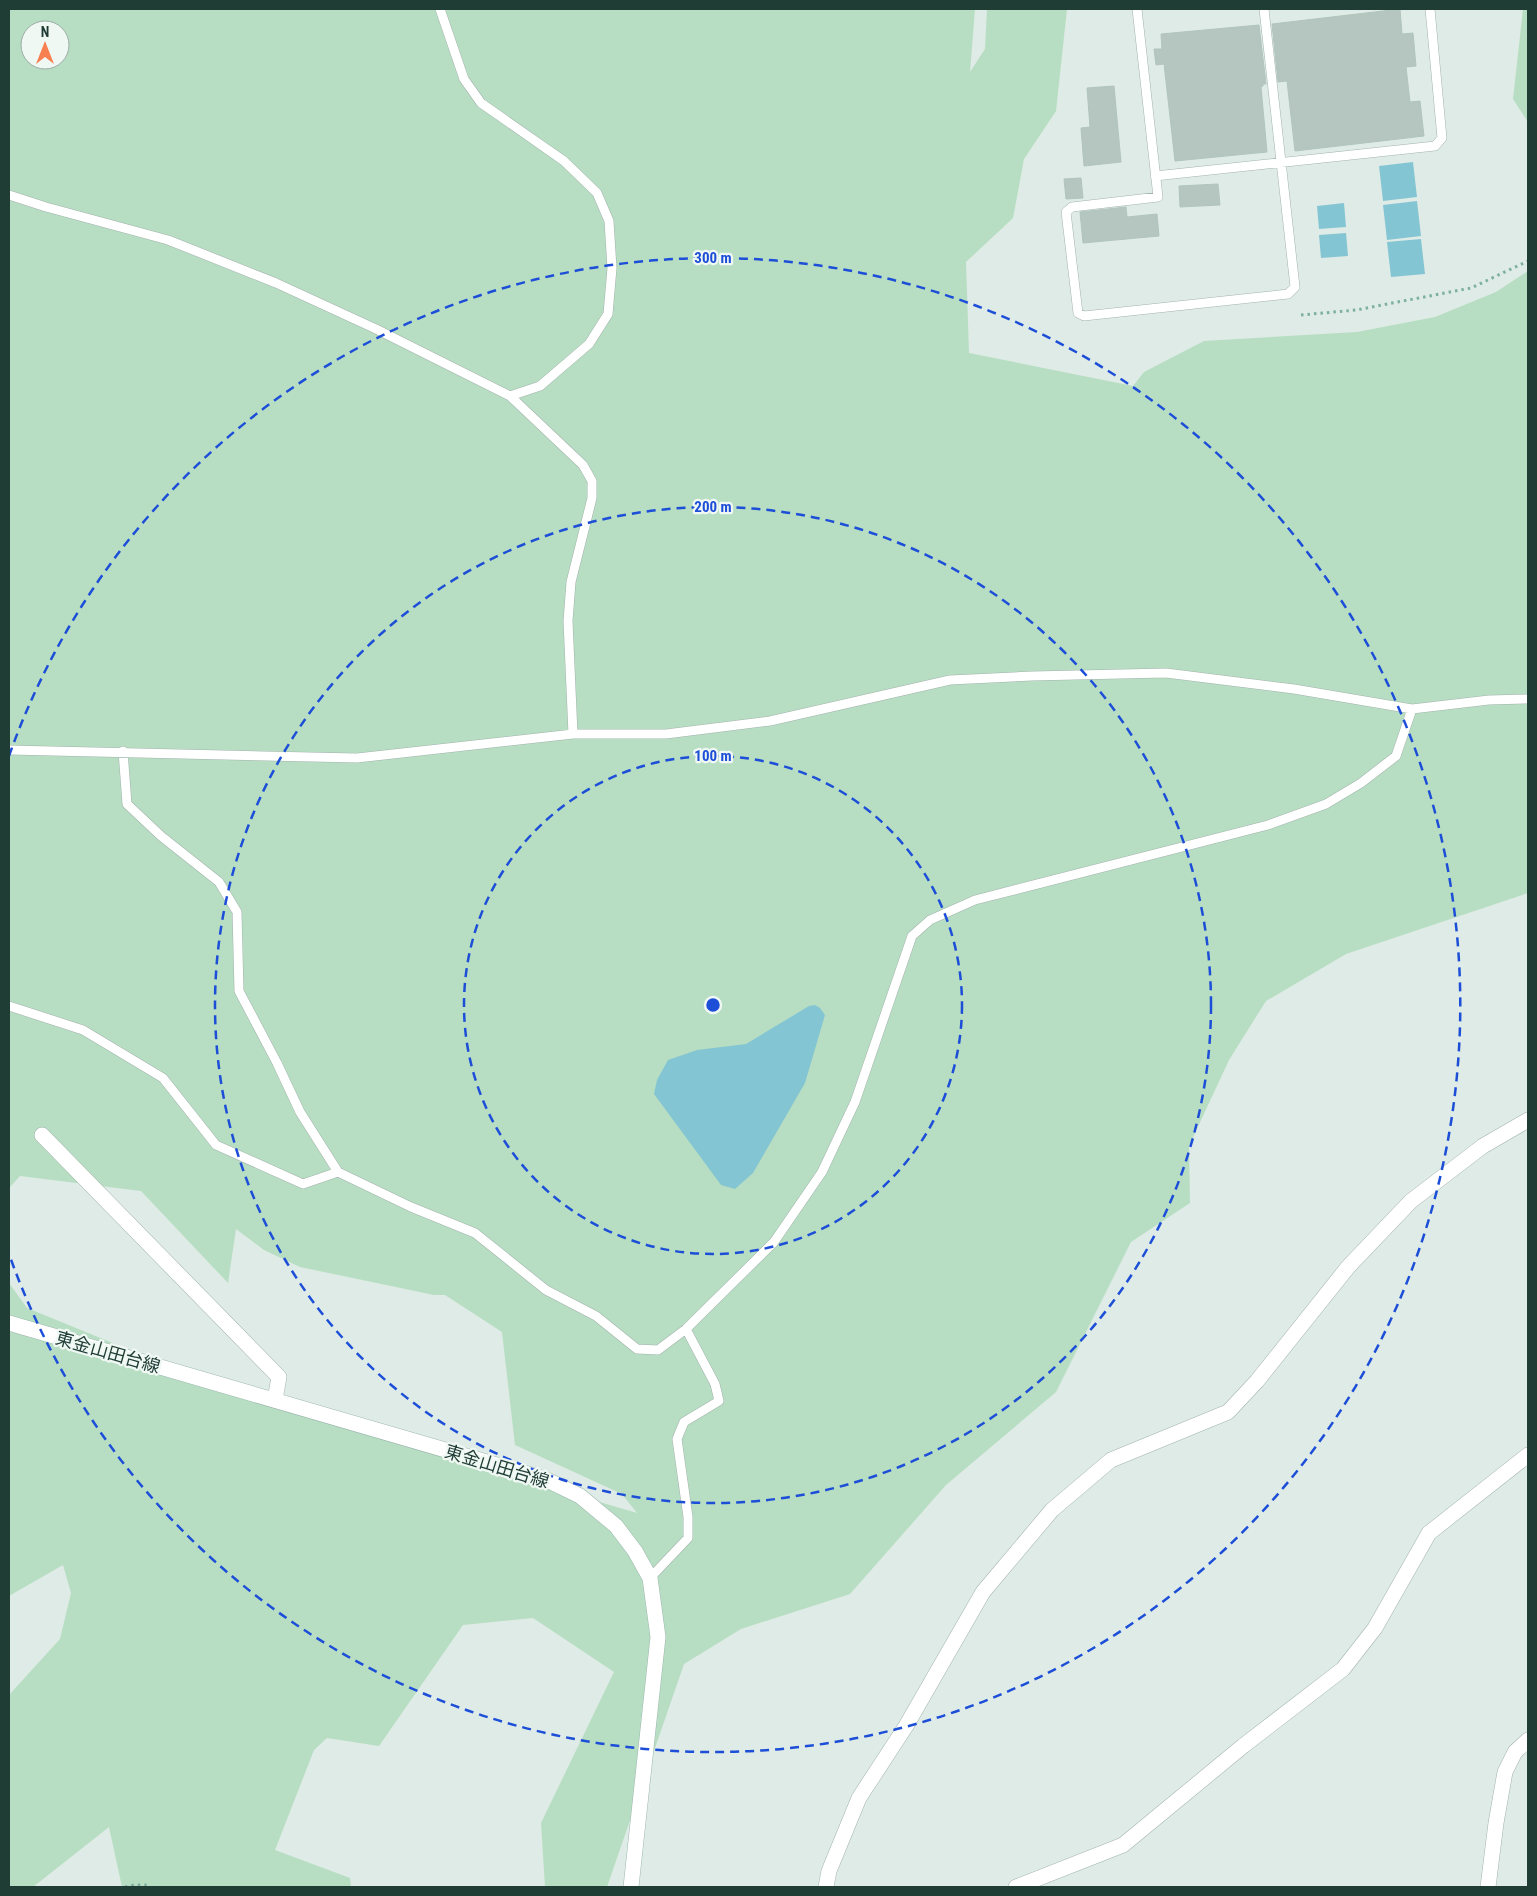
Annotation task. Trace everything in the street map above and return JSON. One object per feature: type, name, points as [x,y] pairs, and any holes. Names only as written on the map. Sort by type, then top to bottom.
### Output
[{"type":"street","points":[[826,1887],[829,1871],[859,1798],[906,1726],[983,1592],[1052,1510],[1111,1460],[1228,1412],[1257,1381],[1348,1267],[1411,1201],[1483,1146],[1528,1120]]},
{"type":"street","points":[[42,1135],[279,1377],[275,1400]]},
{"type":"street","name":"東金山田台線","points":[[9,1323],[545,1479],[580,1496],[616,1526],[635,1551],[650,1578],[658,1637],[631,1887]]},
{"type":"street","points":[[1016,1887],[1123,1845],[1236,1752],[1343,1669],[1375,1628],[1429,1533],[1528,1455]]},
{"type":"street","points":[[1488,1887],[1505,1772],[1515,1752],[1528,1740]]},
{"type":"lane","points":[[440,9],[464,79],[481,103],[564,161],[597,192],[609,221],[612,268],[608,314],[589,344],[540,386],[510,396]]},
{"type":"lane","points":[[1137,9],[1158,197],[1072,207],[1066,212],[1078,313],[1084,316],[1288,294],[1295,287],[1264,9]]},
{"type":"lane","points":[[1155,176],[1435,146],[1442,138],[1430,9]]},
{"type":"lane","points":[[9,195],[46,208],[168,240],[276,283],[376,329],[510,396],[583,465],[592,481],[592,498],[570,592],[568,621],[574,734]]},
{"type":"lane","points":[[9,750],[123,751],[357,758],[574,734],[675,733],[770,721],[950,680],[1032,676],[1166,673],[1294,689],[1412,709],[1489,700],[1528,699]]},
{"type":"lane","points":[[123,751],[127,804],[161,836],[219,882],[237,912],[239,991],[277,1063],[300,1112],[338,1172],[411,1207],[475,1234],[546,1290],[596,1316],[637,1349],[658,1350],[686,1329],[774,1242],[822,1172],[854,1102],[912,936],[930,920],[975,900],[1268,825],[1326,804],[1361,783],[1396,756],[1412,709]]},
{"type":"lane","points":[[9,1006],[83,1030],[163,1078],[216,1145],[303,1184],[338,1172]]},
{"type":"lane","points":[[650,1578],[688,1538],[688,1517],[677,1439],[684,1422],[719,1401],[715,1384],[686,1329]]},
{"type":"path","points":[[1302,315],[1356,310],[1471,288],[1528,261]]},
{"type":"path","points":[[125,1887],[134,1884],[148,1885],[150,1887]]},
{"type":"green space","points":[[9,9],[975,9],[970,72],[985,49],[987,9],[1067,9],[1056,111],[1024,159],[1013,218],[966,262],[969,353],[1133,386],[1144,372],[1204,341],[1357,332],[1435,317],[1496,292],[1528,271],[1528,893],[1346,954],[1266,1001],[1229,1060],[1189,1146],[1190,1203],[1131,1242],[1056,1392],[946,1485],[850,1594],[741,1629],[684,1664],[607,1887],[545,1887],[541,1823],[614,1672],[533,1618],[463,1625],[379,1746],[327,1738],[314,1750],[275,1850],[350,1878],[351,1887],[122,1887],[109,1827],[33,1887],[9,1887],[9,1695],[60,1639],[71,1593],[63,1565],[9,1596],[9,1283],[27,1308],[250,1399],[637,1513],[622,1494],[515,1445],[502,1332],[445,1295],[434,1295],[300,1267],[264,1250],[236,1229],[228,1283],[141,1191],[20,1176],[9,1188]]},
{"type":"green space","points":[[1523,9],[1528,9],[1528,122],[1513,99]]},
{"type":"water","points":[[1413,162],[1417,197],[1383,201],[1379,166]]},
{"type":"water","points":[[1417,201],[1421,236],[1387,240],[1383,205]]},
{"type":"water","points":[[1344,203],[1346,227],[1319,229],[1317,206]]},
{"type":"water","points":[[1346,233],[1348,256],[1321,258],[1319,235]]},
{"type":"water","points":[[1421,239],[1425,274],[1391,277],[1387,242]]},
{"type":"water","points":[[815,1005],[825,1015],[805,1083],[753,1173],[735,1189],[721,1185],[654,1094],[657,1080],[668,1060],[697,1050],[746,1044],[809,1006]]},
{"type":"building","points":[[1400,9],[1402,34],[1413,33],[1416,66],[1406,67],[1410,102],[1420,101],[1424,136],[1295,151],[1287,81],[1278,82],[1272,24]]},
{"type":"building","points":[[1259,25],[1266,84],[1263,84],[1261,87],[1267,152],[1175,161],[1164,64],[1156,65],[1154,49],[1162,49],[1161,34]]},
{"type":"building","points":[[1114,86],[1121,162],[1084,166],[1081,128],[1090,127],[1087,88]]},
{"type":"building","points":[[1081,178],[1083,198],[1066,199],[1064,179]]},
{"type":"building","points":[[1218,184],[1220,205],[1180,207],[1179,186]]},
{"type":"building","points":[[1126,207],[1127,217],[1157,214],[1159,236],[1083,243],[1080,212]]}]
